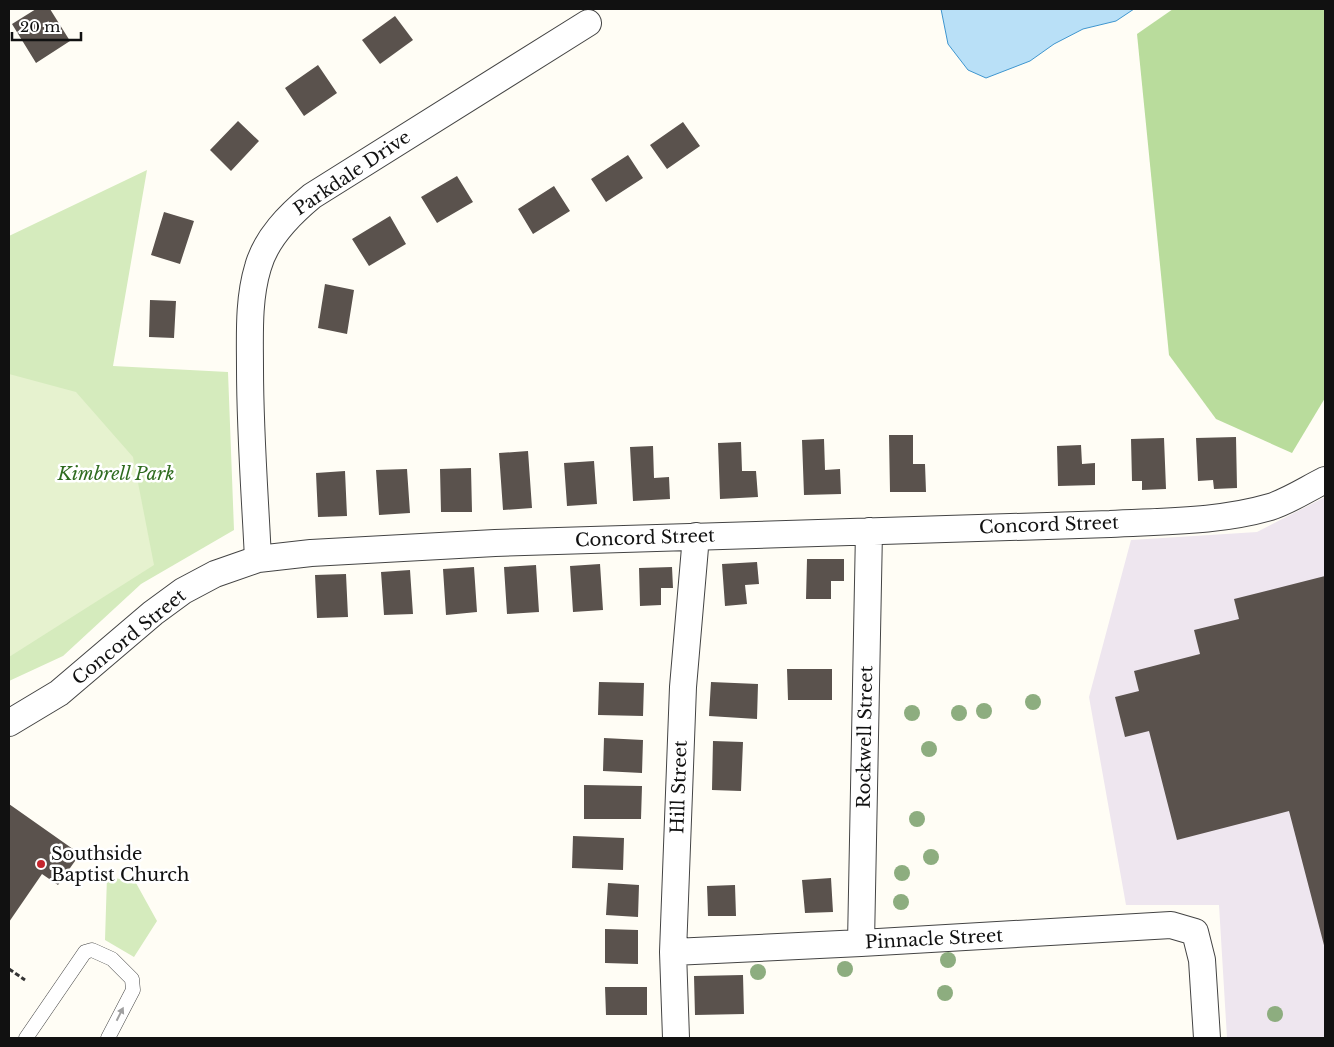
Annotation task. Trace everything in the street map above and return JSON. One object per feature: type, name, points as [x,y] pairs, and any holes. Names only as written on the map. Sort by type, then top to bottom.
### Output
[{"type":"street","name":"Parkdale Drive","points":[[258,560],[250,397],[250,326],[252,294],[258,266],[272,238],[291,213],[312,196],[588,22]]},
{"type":"street","name":"Concord Street","points":[[9,723],[59,692],[153,613],[183,592],[215,574],[258,560],[311,553],[368,549],[1181,520],[1241,514],[1272,506],[1325,480]]},
{"type":"street","name":"Rockwell Street","points":[[861,943],[869,531]]},
{"type":"street","name":"Hill Street","points":[[676,1038],[673,952],[683,687],[696,536]]},
{"type":"street","name":"Pinnacle Street","points":[[673,952],[1171,925],[1195,932],[1202,960],[1207,1038]]},
{"type":"lane","points":[[26,1038],[85,952],[92,950],[120,966],[132,979],[133,990],[108,1038]]},
{"type":"path","points":[[9,969],[25,980]]},
{"type":"shaded area","points":[[1325,497],[1325,1038],[1227,1038],[1219,905],[1126,905],[1089,697],[1131,540],[1257,532]]},
{"type":"green space","points":[[1173,9],[1325,9],[1325,398],[1292,453],[1216,419],[1169,355],[1137,34]]},
{"type":"green space","name":"Kimbrell Park","points":[[147,170],[113,366],[228,372],[234,530],[141,584],[63,656],[9,681],[9,236]]},
{"type":"green space","points":[[9,374],[76,392],[133,457],[154,565],[9,657]]},
{"type":"green space","points":[[107,876],[136,883],[157,921],[134,957],[105,940]]},
{"type":"water","points":[[941,9],[1134,9],[1116,21],[1083,29],[1054,44],[1030,61],[986,78],[968,70],[948,44]]},
{"type":"building","points":[[36,9],[50,9],[70,41],[36,63],[12,24]]},
{"type":"building","points":[[395,16],[413,40],[380,64],[362,40]]},
{"type":"building","points":[[318,65],[337,93],[304,116],[285,88]]},
{"type":"building","points":[[238,121],[259,141],[231,171],[210,150]]},
{"type":"building","points":[[683,122],[700,146],[667,169],[650,145]]},
{"type":"building","points":[[628,155],[643,178],[606,202],[591,179]]},
{"type":"building","points":[[457,176],[473,202],[437,223],[421,197]]},
{"type":"building","points":[[554,186],[570,211],[533,234],[518,209]]},
{"type":"building","points":[[164,212],[194,221],[180,264],[151,255]]},
{"type":"building","points":[[390,216],[406,244],[369,266],[352,239]]},
{"type":"building","points":[[325,284],[354,290],[347,334],[318,328]]},
{"type":"building","points":[[150,300],[176,301],[174,338],[149,337]]},
{"type":"building","points":[[889,435],[913,435],[913,464],[925,464],[926,492],[890,492]]},
{"type":"building","points":[[1236,437],[1237,488],[1214,489],[1213,480],[1198,481],[1196,438]]},
{"type":"building","points":[[1164,438],[1166,489],[1142,490],[1142,481],[1132,481],[1131,439]]},
{"type":"building","points":[[824,439],[825,470],[840,469],[841,494],[804,495],[802,440]]},
{"type":"building","points":[[741,442],[742,471],[756,471],[758,497],[720,499],[718,443]]},
{"type":"building","points":[[1081,445],[1082,464],[1095,463],[1095,485],[1058,486],[1057,446]]},
{"type":"building","points":[[653,446],[654,478],[669,477],[670,499],[633,501],[630,447]]},
{"type":"building","points":[[528,451],[532,508],[503,510],[499,453]]},
{"type":"building","points":[[594,461],[597,504],[567,506],[564,463]]},
{"type":"building","points":[[471,468],[472,512],[441,512],[440,469]]},
{"type":"building","points":[[407,469],[410,513],[379,515],[376,470]]},
{"type":"building","points":[[345,471],[347,516],[318,517],[316,473]]},
{"type":"building","points":[[807,559],[844,559],[844,581],[831,581],[831,599],[806,599]]},
{"type":"building","points":[[757,562],[759,584],[745,585],[747,604],[725,606],[722,564]]},
{"type":"building","points":[[600,564],[603,610],[573,612],[570,566]]},
{"type":"building","points":[[536,565],[539,612],[507,614],[504,567]]},
{"type":"building","points":[[474,567],[477,612],[446,615],[443,569]]},
{"type":"building","points":[[672,567],[673,588],[661,588],[661,605],[640,606],[639,568]]},
{"type":"building","points":[[410,570],[413,614],[384,615],[381,572]]},
{"type":"building","points":[[346,574],[348,617],[317,618],[315,575]]},
{"type":"building","points":[[1325,576],[1325,949],[1289,811],[1177,840],[1149,731],[1125,737],[1115,697],[1139,691],[1134,671],[1200,654],[1194,630],[1239,619],[1234,599]]},
{"type":"building","points":[[787,669],[832,669],[832,700],[788,700]]},
{"type":"building","points":[[599,682],[644,683],[643,716],[598,715]]},
{"type":"building","points":[[711,682],[758,684],[757,719],[709,716]]},
{"type":"building","points":[[604,738],[643,740],[642,773],[603,771]]},
{"type":"building","points":[[713,741],[743,742],[741,791],[712,790]]},
{"type":"building","points":[[584,785],[642,786],[641,819],[584,819]]},
{"type":"building","name":"Southside Baptist Church","points":[[9,804],[80,854],[58,885],[42,874],[9,922]]},
{"type":"building","points":[[573,836],[624,838],[623,870],[572,868]]},
{"type":"building","points":[[831,878],[833,912],[805,913],[802,880]]},
{"type":"building","points":[[608,883],[639,885],[638,917],[606,915]]},
{"type":"building","points":[[735,885],[736,916],[708,916],[707,886]]},
{"type":"building","points":[[605,929],[638,930],[638,964],[605,963]]},
{"type":"building","points":[[743,975],[744,1014],[695,1015],[694,976]]},
{"type":"building","points":[[605,987],[647,987],[647,1015],[606,1015]]},
{"type":"place","name":"Southside Baptist Church","points":[[41,864]]}]
